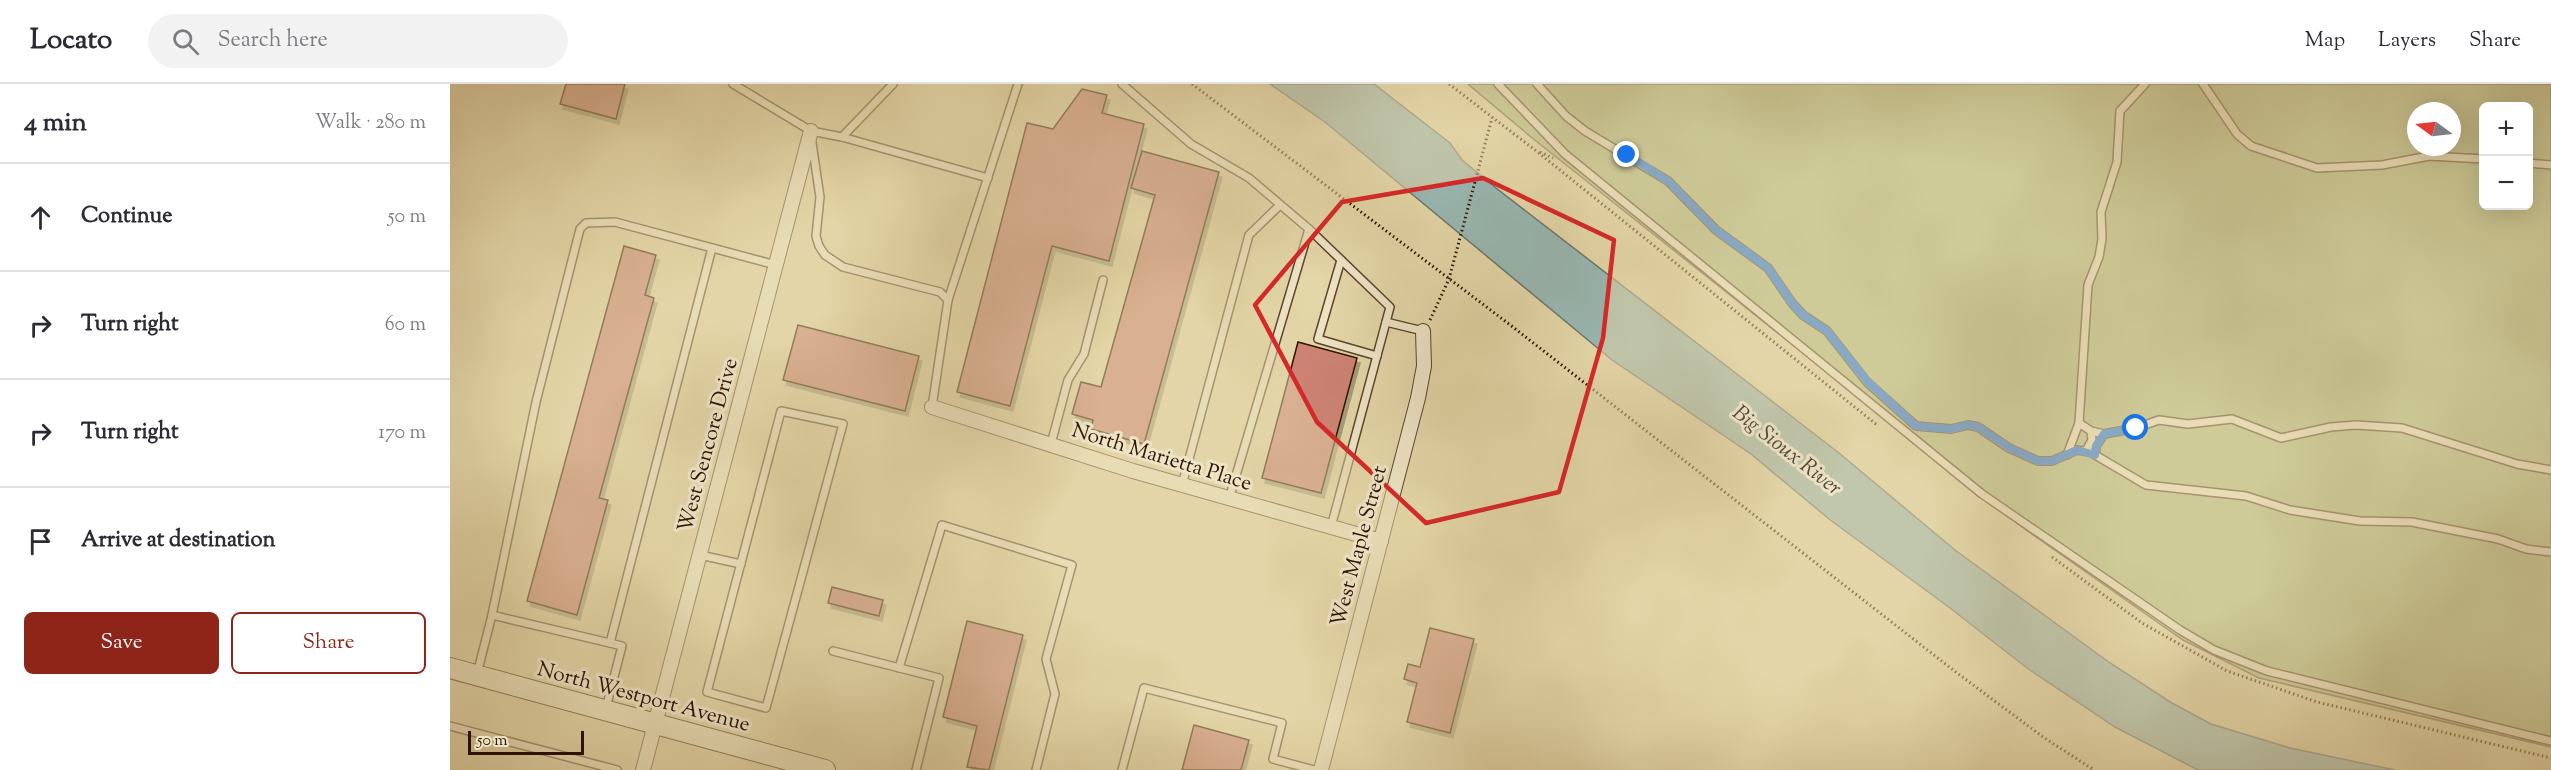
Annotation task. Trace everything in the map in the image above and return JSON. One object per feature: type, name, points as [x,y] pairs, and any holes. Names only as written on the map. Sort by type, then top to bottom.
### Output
[{"type":"main road","name":"North Westport Avenue","points":[[450,668],[825,770]]},
{"type":"street","name":"West Sencore Drive","points":[[643,770],[811,131]]},
{"type":"street","name":"West Maple Street","points":[[1321,770],[1422,381],[1423,332]]},
{"type":"street","name":"North Marietta Place","points":[[932,407],[1182,485],[1381,541]]},
{"type":"lane","points":[[733,84],[811,131],[842,137],[988,178]]},
{"type":"lane","points":[[842,137],[893,84]]},
{"type":"lane","points":[[932,407],[948,300],[1018,84]]},
{"type":"lane","points":[[1122,84],[1191,144],[1249,178],[1309,229],[1390,307],[1331,527]]},
{"type":"lane","points":[[1498,84],[1565,154],[1982,494],[2180,630],[2214,650],[2267,671],[2551,741]]},
{"type":"lane","points":[[1537,84],[1566,116],[1585,131],[1668,181],[1716,230],[1768,268],[1803,315],[1827,331],[1867,381],[1916,426],[1951,429],[1968,425],[1978,427],[2010,448],[2038,461],[2052,461],[2077,450],[2086,451],[2146,485],[2246,496],[2290,510],[2350,520],[2412,522],[2498,539],[2526,549],[2551,552]]},
{"type":"lane","points":[[2067,455],[2079,423],[2088,285],[2099,257],[2102,212],[2117,162],[2120,111],[2145,84]]},
{"type":"lane","points":[[2203,84],[2237,134],[2251,146],[2317,168],[2382,165],[2429,156],[2479,159]]},
{"type":"lane","points":[[811,131],[820,197],[816,236],[825,255],[843,267],[940,292],[948,300]]},
{"type":"lane","points":[[2533,163],[2551,165]]},
{"type":"lane","points":[[1182,485],[1249,235],[1280,205]]},
{"type":"lane","points":[[477,676],[492,615],[536,402],[580,230],[586,223],[615,222],[776,265]]},
{"type":"lane","points":[[1229,499],[1309,229]]},
{"type":"lane","points":[[610,643],[712,248]]},
{"type":"lane","points":[[1341,260],[1318,339],[1377,356]]},
{"type":"lane","points":[[1051,444],[1068,380],[1084,354],[1103,280]]},
{"type":"lane","points":[[1386,322],[1423,332]]},
{"type":"lane","points":[[781,411],[843,424],[766,708],[707,692],[741,564],[781,411]]},
{"type":"lane","points":[[2079,423],[2091,431],[2104,434],[2167,420],[2188,424],[2232,419],[2281,438],[2331,427],[2356,425],[2402,428],[2517,464],[2551,470]]},
{"type":"lane","points":[[2086,451],[2092,441],[2091,431]]},
{"type":"lane","points":[[2095,455],[2096,446],[2104,434]]},
{"type":"lane","points":[[899,668],[942,525],[1072,565],[1046,659],[1055,694],[1036,770]]},
{"type":"lane","points":[[700,555],[741,564]]},
{"type":"lane","points":[[492,615],[622,646],[606,710]]},
{"type":"lane","points":[[833,651],[939,678],[916,770]]},
{"type":"lane","points":[[1122,770],[1144,688],[1282,723],[1273,759],[1314,770]]},
{"type":"lane","points":[[450,726],[616,770]]},
{"type":"path","points":[[1192,84],[1449,279],[1957,672],[2043,737],[2094,770]]},
{"type":"path","points":[[1449,84],[1535,150],[1883,429]]},
{"type":"path","points":[[1423,332],[1435,313],[1449,279],[1492,118]]},
{"type":"path","points":[[2046,553],[2142,623],[2202,659],[2236,674],[2327,704],[2551,758]]},
{"type":"highlighted area","points":[[1483,178],[1614,240],[1603,338],[1559,492],[1426,523],[1317,422],[1255,305],[1342,202]]},
{"type":"green space","points":[[1468,84],[2551,84],[2551,747],[2259,678],[2183,640],[2026,530],[1531,137]]},
{"type":"water","name":"Big Sioux River","points":[[1270,84],[1374,84],[1450,143],[1462,160],[1496,188],[1839,453],[1955,550],[2110,663],[2172,703],[2211,724],[2290,748],[2395,770],[2198,770],[2115,727],[2027,668],[1829,519],[1751,454],[1612,360],[1325,122]]},
{"type":"building","points":[[566,84],[625,84],[616,119],[560,104]]},
{"type":"building","points":[[1082,89],[1107,95],[1102,113],[1144,124],[1109,261],[1052,246],[1010,406],[957,392],[1027,123],[1053,129]]},
{"type":"building","points":[[1142,151],[1219,172],[1144,444],[1091,429],[1093,420],[1072,414],[1081,382],[1101,387],[1155,195],[1131,188]]},
{"type":"building","points":[[624,246],[656,255],[645,295],[654,298],[599,498],[608,500],[577,615],[527,601]]},
{"type":"building","points":[[798,325],[919,356],[905,411],[783,380]]},
{"type":"building","points":[[1298,342],[1357,358],[1321,493],[1262,478]]},
{"type":"building","points":[[832,587],[883,600],[879,616],[828,603]]},
{"type":"building","points":[[967,621],[1023,635],[989,770],[967,767],[977,726],[943,717]]},
{"type":"building","points":[[1430,628],[1474,639],[1450,733],[1407,722],[1417,683],[1404,679],[1408,664],[1420,667]]},
{"type":"building","points":[[1194,725],[1249,740],[1241,770],[1182,770]]},
{"type":"route","points":[[1627,155],[1668,181],[1716,230],[1768,268],[1803,315],[1827,331],[1867,381],[1916,426],[1931,429],[1951,429],[1968,425],[1978,427],[2022,455],[2038,461],[2052,461],[2077,450],[2095,455],[2096,446],[2104,434],[2136,428]]}]
